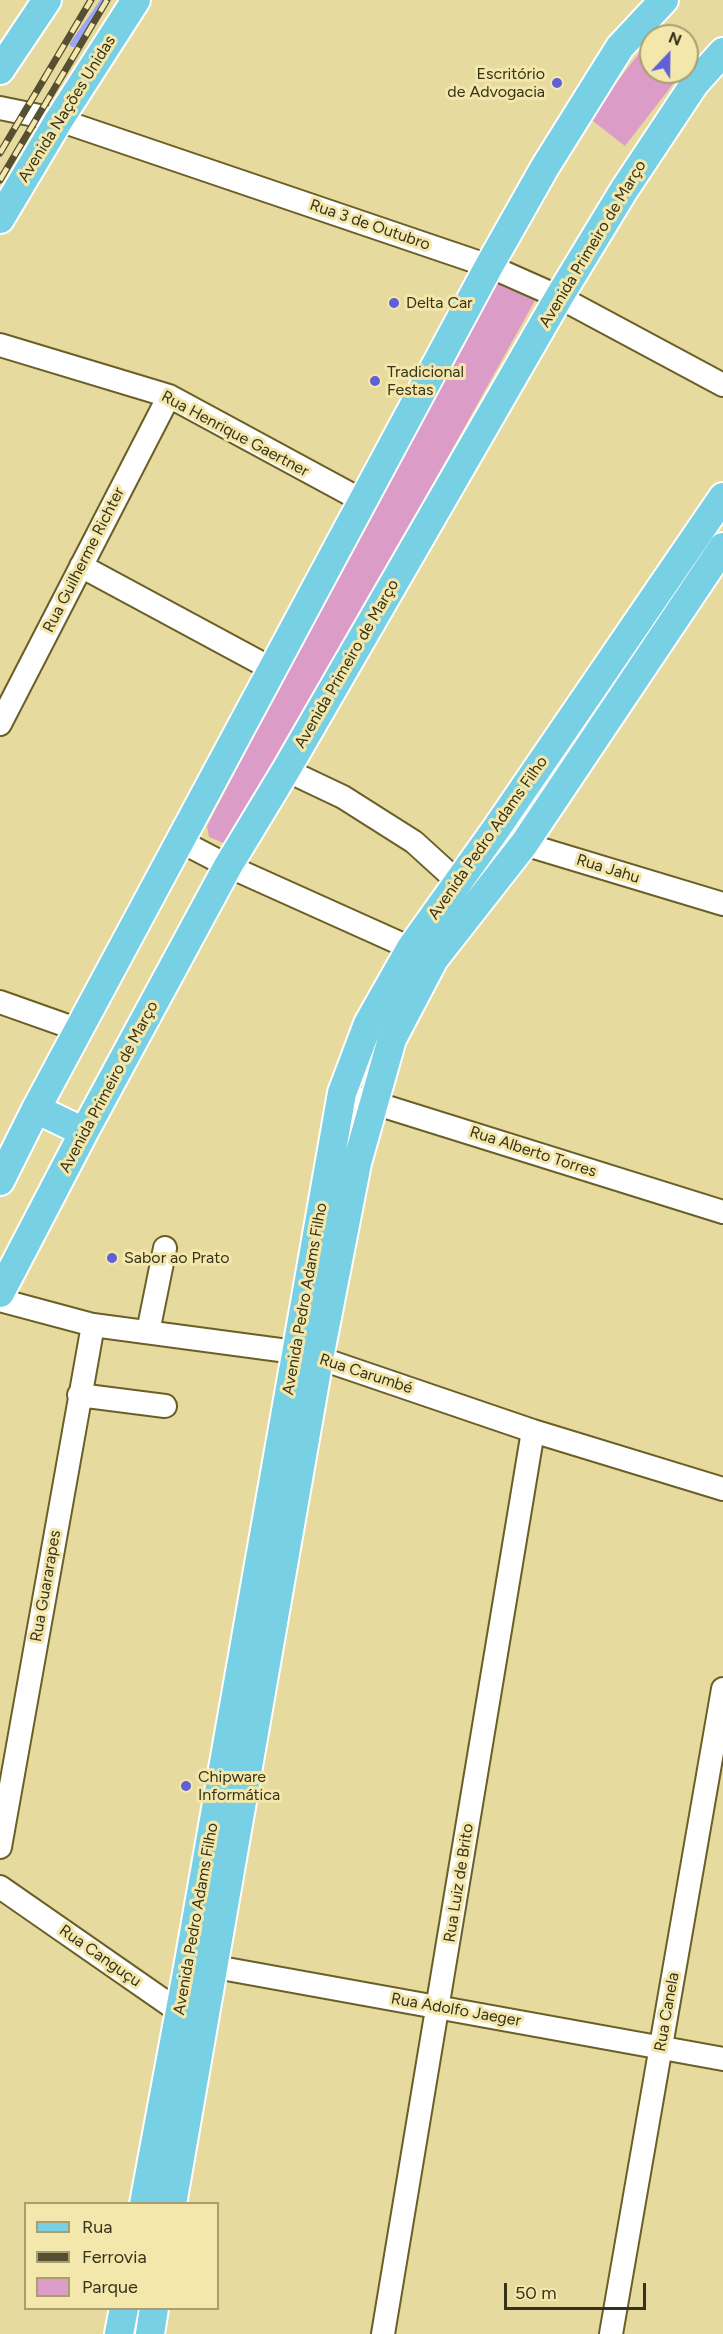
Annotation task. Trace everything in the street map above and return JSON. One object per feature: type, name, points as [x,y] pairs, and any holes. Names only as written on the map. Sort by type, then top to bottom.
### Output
[{"type":"main road","points":[[0,70],[47,0]]},
{"type":"main road","name":"Avenida Nações Unidas","points":[[0,219],[59,120],[136,0]]},
{"type":"main road","points":[[0,1181],[36,1109],[489,266],[545,167],[620,47],[664,0]]},
{"type":"main road","name":"Avenida Primeiro de Março","points":[[0,1293],[228,866],[286,770],[559,297],[624,189],[696,83],[723,52]]},
{"type":"main road","name":"Avenida Pedro Adams Filho","points":[[307,1355],[373,1101],[422,954],[458,882],[723,496]]},
{"type":"main road","name":"Avenida Pedro Adams Filho","points":[[145,2202],[192,2014],[201,1964],[307,1355],[342,1093],[368,1024],[422,954],[481,897],[524,844],[723,547]]},
{"type":"main road","points":[[36,1109],[84,1132]]},
{"type":"main road","name":"Avenida Pedro Adams Filho","points":[[172,2202],[192,2014]]},
{"type":"main road","points":[[150,2334],[154,2310]]},
{"type":"street","name":"Rua 3 de Outubro","points":[[0,108],[59,120],[489,266],[559,297],[723,385]]},
{"type":"street","name":"Rua Henrique Gaertner","points":[[0,345],[169,396],[363,501]]},
{"type":"street","name":"Rua Guilherme Richter","points":[[0,724],[169,396]]},
{"type":"street","points":[[81,566],[272,669]]},
{"type":"street","points":[[286,770],[343,796],[414,842],[458,882],[481,897]]},
{"type":"street","name":"Rua Jahu","points":[[496,829],[524,844],[723,904]]},
{"type":"street","points":[[180,841],[228,866],[422,954]]},
{"type":"street","points":[[0,1002],[79,1030]]},
{"type":"street","name":"Rua Alberto Torres","points":[[342,1093],[723,1212]]},
{"type":"street","points":[[148,1332],[165,1248]]},
{"type":"street","name":"Rua Carumbé","points":[[0,1300],[93,1325],[307,1355],[533,1431],[723,1489]]},
{"type":"street","name":"Rua Guararapes","points":[[0,1847],[93,1325]]},
{"type":"street","points":[[79,1395],[165,1406]]},
{"type":"street","name":"Rua Luiz de Brito","points":[[383,2334],[533,1431]]},
{"type":"street","name":"Rua Canela","points":[[611,2334],[723,1689]]},
{"type":"street","name":"Rua Canguçu","points":[[0,1887],[192,2014]]},
{"type":"street","name":"Rua Adolfo Jaeger","points":[[201,1964],[723,2059]]},
{"type":"green space","points":[[639,53],[639,84],[673,84],[625,146],[589,118]]},
{"type":"green space","points":[[493,277],[537,297],[236,837],[226,844],[209,837],[207,826]]},
{"type":"waterway","points":[[73,44],[104,0]]},
{"type":"railway","points":[[0,153],[91,0]]},
{"type":"railway","points":[[0,180],[107,0]]},
{"type":"place","name":"Escritório de Advogacia","points":[[557,83]]},
{"type":"place","name":"Delta Car","points":[[394,303]]},
{"type":"place","name":"Tradicional Festas","points":[[375,381]]},
{"type":"place","name":"Sabor ao Prato","points":[[112,1258]]},
{"type":"place","name":"Chipware Informática","points":[[186,1786]]}]
